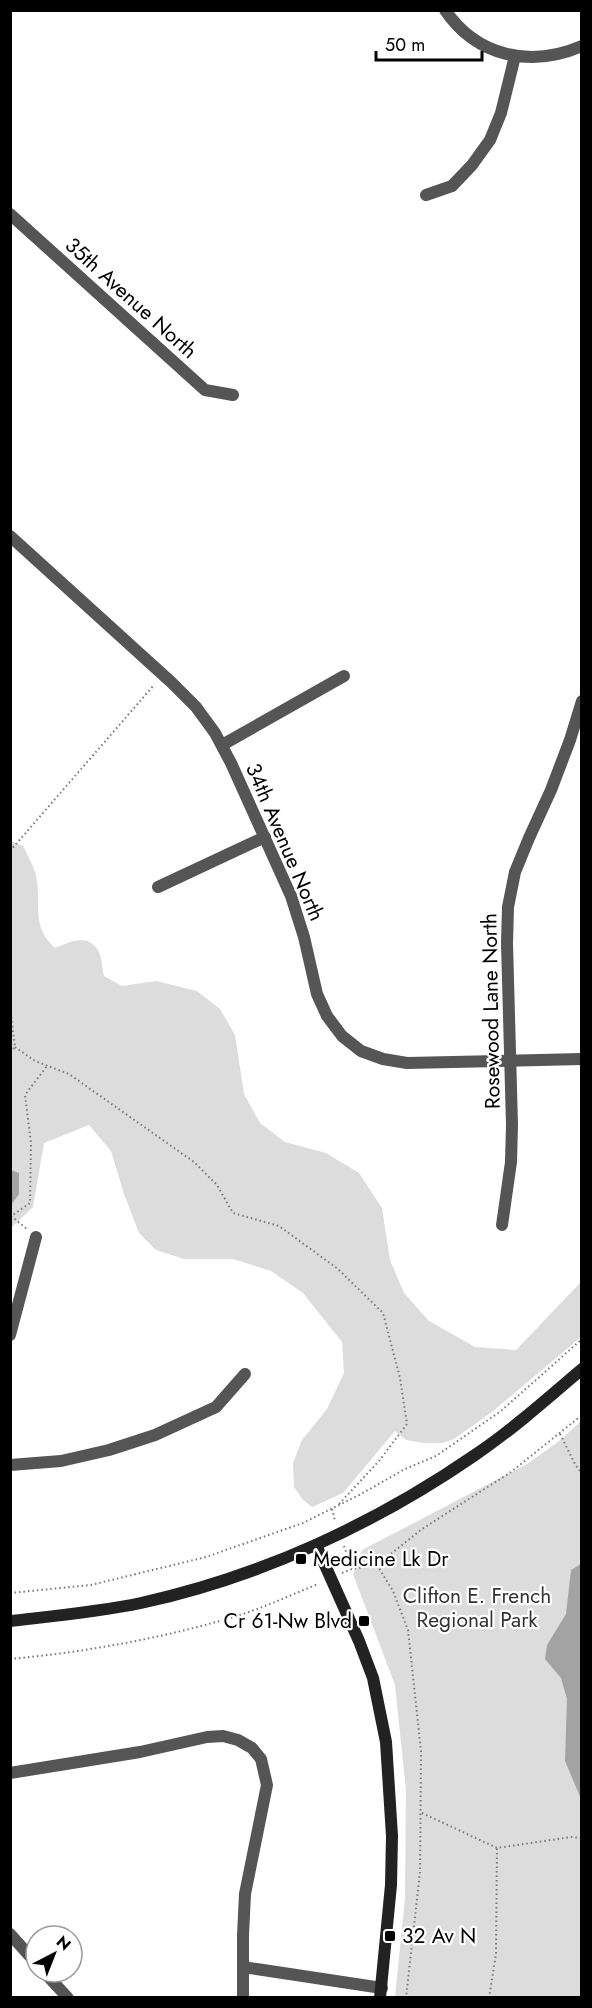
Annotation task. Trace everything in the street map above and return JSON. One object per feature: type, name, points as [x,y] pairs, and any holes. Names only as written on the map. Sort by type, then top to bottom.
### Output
[{"type":"main road","points":[[10,1621],[141,1603],[211,1584],[316,1545],[413,1494],[476,1454],[534,1410],[582,1369]]},
{"type":"main road","points":[[316,1545],[373,1678],[386,1742],[392,1836],[391,1886],[381,1993]]},
{"type":"street","points":[[445,10],[457,28],[475,42],[494,51],[515,56],[541,56],[567,52],[582,46]]},
{"type":"street","points":[[426,195],[452,186],[472,165],[490,140],[501,112],[515,56]]},
{"type":"street","name":"35th Avenue North","points":[[10,214],[205,390],[233,395]]},
{"type":"street","name":"34th Avenue North","points":[[10,536],[196,707],[222,745],[291,896],[304,937],[317,994],[327,1016],[342,1036],[361,1051],[391,1061],[407,1063],[582,1059]]},
{"type":"street","points":[[222,745],[344,676]]},
{"type":"street","name":"Rosewood Lane North","points":[[502,1225],[511,1162],[512,1125],[508,906],[516,872],[552,790],[582,701]]},
{"type":"street","points":[[158,887],[265,837]]},
{"type":"street","points":[[11,1330],[36,1237]]},
{"type":"street","points":[[10,1465],[61,1461],[109,1450],[155,1435],[216,1407],[245,1374]]},
{"type":"street","points":[[10,1773],[140,1752],[207,1737],[223,1736],[238,1740],[252,1748],[261,1759],[267,1785],[245,1894],[243,1998]]},
{"type":"street","points":[[10,1934],[24,1950]]},
{"type":"street","points":[[243,1967],[381,1993]]},
{"type":"street","points":[[55,1984],[68,1998]]},
{"type":"path","points":[[10,851],[163,675]]},
{"type":"path","points":[[10,1008],[15,1047],[10,1053]]},
{"type":"path","points":[[15,1047],[35,1061],[69,1074],[194,1162],[217,1185],[233,1213],[279,1226],[338,1269],[383,1313],[400,1378],[406,1424],[379,1461],[339,1504]]},
{"type":"path","points":[[36,1237],[11,1217],[30,1203],[31,1143],[25,1095],[47,1065]]},
{"type":"path","points":[[10,1593],[91,1585],[206,1557],[303,1523],[405,1469],[436,1456],[478,1429],[527,1390],[582,1340]]},
{"type":"path","points":[[352,1569],[377,1565],[422,1529],[511,1472],[582,1415]]},
{"type":"path","points":[[560,1434],[574,1464],[582,1474]]},
{"type":"path","points":[[377,1565],[393,1591],[408,1630],[421,1751],[420,1872],[406,1998]]},
{"type":"path","points":[[10,1659],[67,1654],[156,1636],[237,1616],[315,1585]]},
{"type":"path","points":[[420,1812],[497,1848],[571,1837],[582,1838]]},
{"type":"path","points":[[489,1998],[496,1954],[497,1848]]},
{"type":"green space","points":[[11,841],[23,846],[35,872],[39,921],[47,939],[55,948],[78,940],[90,942],[99,952],[104,976],[122,986],[156,981],[197,991],[220,1009],[235,1035],[244,1094],[260,1123],[285,1142],[326,1153],[359,1173],[382,1208],[390,1260],[404,1293],[429,1321],[475,1347],[516,1350],[581,1282],[581,1337],[492,1412],[454,1439],[442,1443],[423,1443],[406,1440],[395,1431],[343,1493],[312,1507],[303,1500],[294,1487],[293,1463],[302,1440],[327,1409],[344,1373],[342,1342],[303,1293],[271,1271],[233,1259],[184,1259],[156,1250],[139,1233],[111,1151],[89,1125],[44,1143],[33,1207],[11,1228]]},
{"type":"green space","name":"Clifton E. French Regional Park","points":[[581,1421],[581,1997],[395,1997],[405,1898],[406,1790],[395,1685],[353,1574],[362,1550],[527,1464],[558,1442]]},
{"type":"shaded area","points":[[11,1170],[19,1173],[19,1194],[11,1205]]},
{"type":"shaded area","points":[[581,1564],[581,1799],[565,1761],[567,1699],[561,1678],[545,1659],[547,1645],[566,1614],[571,1570]]},
{"type":"place","name":"Medicine Lk Dr","points":[[301,1559]]},
{"type":"place","name":"Cr 61-Nw Blvd","points":[[364,1621]]},
{"type":"place","name":"32 Av N","points":[[390,1936]]}]
